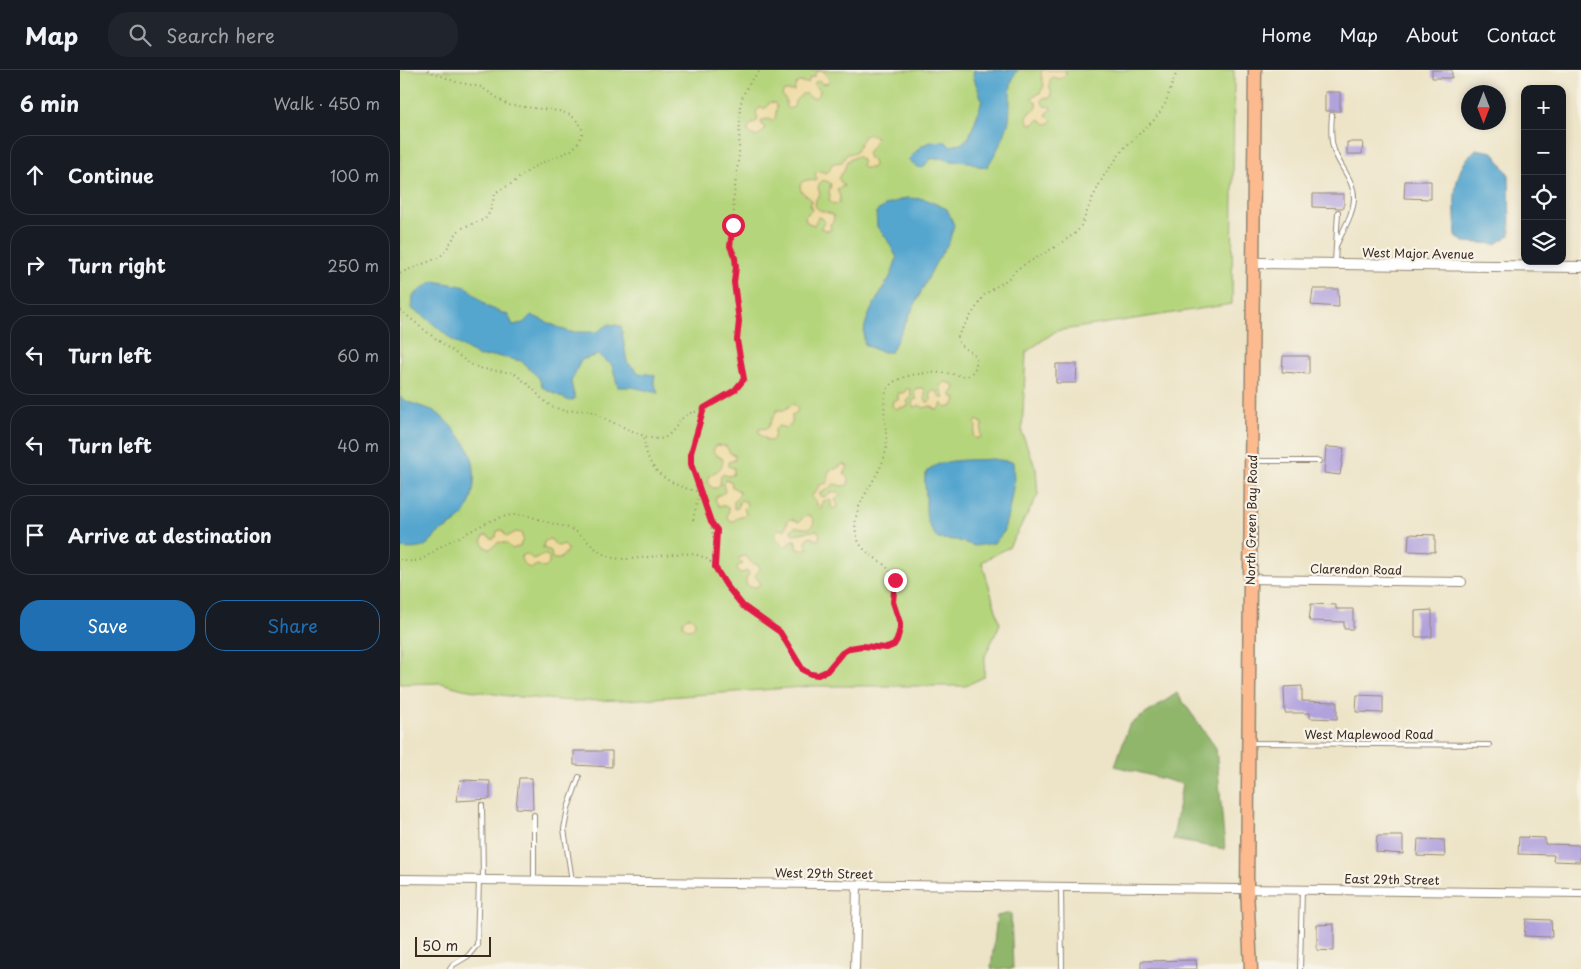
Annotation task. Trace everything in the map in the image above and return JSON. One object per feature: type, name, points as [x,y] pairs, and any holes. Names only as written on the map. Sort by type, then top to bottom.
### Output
[{"type":"main road","name":"North Green Bay Road","points":[[1251,969],[1248,889],[1255,70]]},
{"type":"street","name":"West Major Avenue","points":[[1254,263],[1581,267]]},
{"type":"street","name":"Clarendon Road","points":[[1250,579],[1462,582]]},
{"type":"street","name":"West 29th Street","points":[[400,879],[1248,889]]},
{"type":"street","points":[[855,969],[857,885]]},
{"type":"street","name":"East 29th Street","points":[[1248,889],[1581,893]]},
{"type":"lane","points":[[1332,116],[1333,150],[1347,174],[1354,197],[1353,206],[1336,246]]},
{"type":"lane","points":[[1334,264],[1338,212]]},
{"type":"lane","points":[[1252,461],[1319,461]]},
{"type":"lane","name":"West Maplewood Road","points":[[1250,743],[1489,744]]},
{"type":"lane","points":[[572,881],[564,829],[568,808],[579,777]]},
{"type":"lane","points":[[450,969],[468,956],[477,945],[481,880],[482,805]]},
{"type":"lane","points":[[534,815],[534,880]]},
{"type":"lane","points":[[1061,887],[1062,969]]},
{"type":"lane","points":[[1300,969],[1302,889]]},
{"type":"path","points":[[400,273],[432,261],[444,254],[458,231],[485,219],[490,212],[495,194],[498,191],[513,183],[537,165],[572,150],[582,134],[582,127],[577,121],[559,111],[508,105],[481,87],[456,82],[427,70]]},
{"type":"path","points":[[400,310],[464,360],[475,366],[514,373],[551,406],[565,411],[586,410],[644,436],[664,438],[684,416],[690,412],[700,411],[735,390],[744,379],[737,340],[739,321],[734,282],[736,267],[730,239],[739,154],[740,107],[743,95],[752,79],[761,70]]},
{"type":"path","points":[[400,560],[408,562],[420,561],[443,545],[488,522],[518,514],[576,531],[600,553],[613,558],[631,559],[686,554],[706,558],[715,567],[726,585],[743,606],[780,632],[803,670],[811,674],[818,675],[827,671],[842,653],[850,648],[862,646],[887,648],[894,645],[900,629],[900,623],[893,602],[895,580],[886,567],[863,548],[857,537],[855,519],[885,454],[887,436],[885,402],[887,389],[892,383],[906,377],[931,373],[970,375],[976,367],[976,356],[961,346],[958,335],[982,298],[990,290],[1008,279],[1018,269],[1077,232],[1103,177],[1124,148],[1153,121],[1166,104],[1179,70]]},
{"type":"path","points":[[704,408],[691,453],[691,464],[711,522],[717,530],[715,567]]},
{"type":"path","points":[[644,436],[646,454],[650,463],[659,473],[673,483],[700,492]]},
{"type":"path","points":[[693,520],[700,492]]},
{"type":"path","points":[[710,562],[714,556],[714,536],[710,531],[711,522]]},
{"type":"green space","points":[[400,70],[1234,70],[1232,304],[1056,331],[1026,352],[1022,433],[1036,469],[1038,495],[1009,547],[982,562],[1000,624],[985,656],[984,677],[965,686],[816,686],[627,700],[573,701],[508,696],[463,689],[441,683],[400,684]]},
{"type":"green space","points":[[1177,693],[1216,748],[1225,849],[1173,840],[1182,784],[1115,766],[1129,725]]},
{"type":"green space","points":[[1011,913],[1013,969],[991,969],[997,916]]},
{"type":"sand","points":[[820,70],[825,72],[829,80],[828,83],[822,84],[819,80],[816,81],[814,85],[820,90],[819,95],[814,98],[807,94],[802,94],[795,101],[794,107],[788,109],[786,107],[786,100],[782,95],[784,91],[794,91],[796,84],[799,82],[808,83],[810,78],[815,76],[815,73]]},
{"type":"sand","points":[[1042,70],[1065,70],[1066,74],[1060,79],[1052,77],[1050,80],[1051,98],[1043,98],[1041,100],[1044,106],[1051,107],[1051,111],[1046,115],[1052,120],[1050,123],[1046,124],[1039,119],[1034,124],[1029,124],[1027,119],[1029,112],[1037,107],[1036,102],[1032,99],[1033,96],[1040,93],[1044,86]]},
{"type":"sand","points":[[770,102],[775,103],[777,107],[775,119],[773,121],[768,119],[762,120],[761,123],[765,128],[764,131],[756,137],[748,132],[749,126],[758,119],[756,112],[759,108],[766,108]]},
{"type":"sand","points":[[869,134],[876,137],[875,142],[867,153],[874,165],[872,168],[864,168],[862,160],[857,156],[847,161],[844,171],[838,178],[844,186],[837,189],[840,197],[839,203],[834,205],[829,201],[831,184],[826,181],[820,182],[818,188],[820,194],[816,199],[815,206],[819,210],[834,216],[833,222],[830,224],[831,229],[828,231],[820,228],[825,222],[822,218],[818,217],[814,225],[806,222],[805,216],[812,210],[810,205],[812,200],[801,191],[800,185],[803,181],[816,181],[815,174],[817,172],[826,173],[830,170],[831,165],[842,162],[847,154],[855,153],[864,136]]},
{"type":"sand","points":[[946,382],[953,384],[955,387],[950,395],[956,400],[953,406],[947,408],[942,403],[937,410],[930,406],[924,408],[919,405],[913,407],[912,401],[917,399],[914,394],[916,388],[923,388],[925,390],[925,399],[929,402],[931,400],[930,392],[932,391],[937,391],[940,398],[944,398],[940,387]]},
{"type":"sand","points":[[906,389],[910,389],[911,398],[907,401],[909,406],[895,409],[892,405],[893,401],[898,400],[898,393],[904,393]]},
{"type":"sand","points":[[792,404],[798,410],[792,415],[790,426],[786,428],[777,427],[774,438],[771,441],[761,436],[759,429],[768,428],[777,410],[784,410]]},
{"type":"sand","points":[[977,420],[982,423],[981,437],[976,439],[973,436]]},
{"type":"sand","points":[[716,445],[726,446],[730,453],[735,455],[735,460],[728,462],[728,466],[734,468],[734,472],[733,475],[721,475],[720,485],[717,488],[712,488],[708,483],[709,476],[719,470],[723,463],[723,459],[713,451]]},
{"type":"sand","points":[[843,464],[848,467],[844,474],[849,479],[848,485],[834,484],[820,493],[824,497],[832,492],[839,492],[840,496],[835,500],[838,505],[837,507],[833,509],[831,501],[828,499],[822,502],[821,509],[818,509],[812,495],[816,492],[819,485],[827,483],[829,470],[836,469]]},
{"type":"sand","points":[[726,480],[731,481],[732,487],[740,493],[734,502],[734,509],[738,508],[741,500],[746,502],[747,505],[744,508],[745,516],[734,521],[730,521],[727,517],[729,509],[725,506],[719,506],[715,500],[717,496],[725,492],[723,484]]},
{"type":"sand","points":[[807,515],[811,516],[814,522],[813,525],[809,528],[795,527],[791,532],[794,534],[817,530],[820,534],[819,539],[807,538],[806,544],[808,548],[802,550],[798,549],[795,540],[792,540],[786,546],[778,541],[775,532],[779,529],[785,530],[788,520],[792,519],[799,522]]},
{"type":"sand","points":[[502,530],[507,537],[516,532],[521,533],[523,539],[520,546],[512,549],[506,543],[499,542],[490,549],[485,547],[482,540],[484,536],[487,535],[492,539],[496,537],[497,531]]},
{"type":"sand","points":[[549,539],[555,545],[563,544],[567,548],[567,551],[560,559],[552,558],[551,551],[543,548],[544,542]]},
{"type":"sand","points":[[527,554],[533,559],[547,555],[549,564],[545,568],[537,565],[532,568],[527,567],[524,565],[521,557]]},
{"type":"sand","points":[[746,556],[751,562],[760,567],[755,576],[760,584],[756,587],[750,587],[746,584],[746,578],[749,575],[748,571],[738,572],[737,566],[743,564],[738,560]]},
{"type":"sand","points":[[689,617],[695,623],[689,629],[683,623]]},
{"type":"water","points":[[974,70],[1018,70],[1010,89],[1008,124],[1002,141],[993,157],[987,167],[978,166],[970,162],[949,161],[942,158],[930,159],[923,168],[917,167],[908,160],[920,147],[931,142],[945,141],[950,146],[961,144],[969,137],[982,100],[973,76]]},
{"type":"water","points":[[1476,149],[1493,152],[1509,175],[1510,235],[1496,244],[1464,242],[1456,237],[1455,201],[1458,179],[1461,168],[1467,158]]},
{"type":"water","points":[[906,198],[925,199],[947,209],[954,225],[949,242],[935,264],[891,352],[881,352],[865,345],[865,328],[871,310],[890,277],[897,258],[887,239],[877,227],[876,212],[886,205]]},
{"type":"water","points":[[434,281],[467,287],[488,307],[508,315],[513,325],[523,323],[531,315],[569,332],[597,332],[609,324],[621,326],[627,362],[639,373],[655,375],[654,382],[658,393],[632,387],[618,387],[612,365],[598,355],[581,360],[571,382],[575,399],[569,401],[542,387],[539,378],[521,361],[496,356],[479,357],[452,340],[423,315],[412,309],[413,296]]},
{"type":"water","points":[[400,397],[436,412],[446,421],[467,446],[471,454],[474,471],[472,498],[465,513],[456,522],[437,534],[428,544],[423,547],[410,549],[400,548]]},
{"type":"water","points":[[992,459],[1013,462],[1014,482],[1003,533],[994,543],[975,546],[956,540],[938,539],[928,523],[926,514],[925,477],[929,470],[935,466],[954,461]]},
{"type":"building","points":[[1432,70],[1452,70],[1452,78],[1432,78]]},
{"type":"building","points":[[1325,92],[1340,92],[1340,111],[1325,111]]},
{"type":"building","points":[[1347,142],[1363,142],[1362,154],[1347,154]]},
{"type":"building","points":[[1405,181],[1431,181],[1431,199],[1404,198]]},
{"type":"building","points":[[1313,194],[1344,194],[1344,208],[1313,207]]},
{"type":"building","points":[[1313,289],[1338,289],[1339,307],[1311,305]]},
{"type":"building","points":[[1283,356],[1309,356],[1309,374],[1282,372]]},
{"type":"building","points":[[1056,364],[1077,364],[1076,383],[1056,383]]},
{"type":"building","points":[[1326,447],[1344,448],[1340,475],[1324,473]]},
{"type":"building","points":[[1409,534],[1435,535],[1435,552],[1408,551]]},
{"type":"building","points":[[1311,604],[1336,605],[1336,609],[1353,609],[1353,629],[1344,629],[1344,622],[1309,621]]},
{"type":"building","points":[[1432,610],[1432,637],[1415,637],[1415,611]]},
{"type":"building","points":[[1302,686],[1302,701],[1337,702],[1337,719],[1310,718],[1310,713],[1285,713],[1284,687]]},
{"type":"building","points":[[1357,695],[1383,696],[1383,713],[1356,712]]},
{"type":"building","points":[[574,751],[612,751],[612,767],[574,765]]},
{"type":"building","points":[[519,778],[532,778],[533,809],[516,808]]},
{"type":"building","points":[[460,780],[490,781],[490,799],[456,801]]},
{"type":"building","points":[[1377,836],[1403,836],[1403,854],[1376,852]]},
{"type":"building","points":[[1519,837],[1545,838],[1545,844],[1580,845],[1580,862],[1553,861],[1554,855],[1518,854]]},
{"type":"building","points":[[1418,839],[1444,840],[1445,857],[1417,856]]},
{"type":"building","points":[[1526,919],[1551,920],[1552,937],[1524,936]]},
{"type":"building","points":[[1334,924],[1334,951],[1317,950],[1317,925]]},
{"type":"building","points":[[1196,960],[1197,969],[1141,969],[1141,961]]},
{"type":"route","points":[[733,225],[730,246],[735,258],[736,267],[734,282],[739,321],[737,340],[744,379],[727,396],[704,408],[691,453],[691,464],[704,504],[711,522],[717,530],[715,567],[726,585],[743,606],[780,632],[803,670],[818,675],[827,671],[842,653],[850,648],[862,646],[887,648],[894,645],[900,634],[900,623],[893,602],[895,580]]}]
